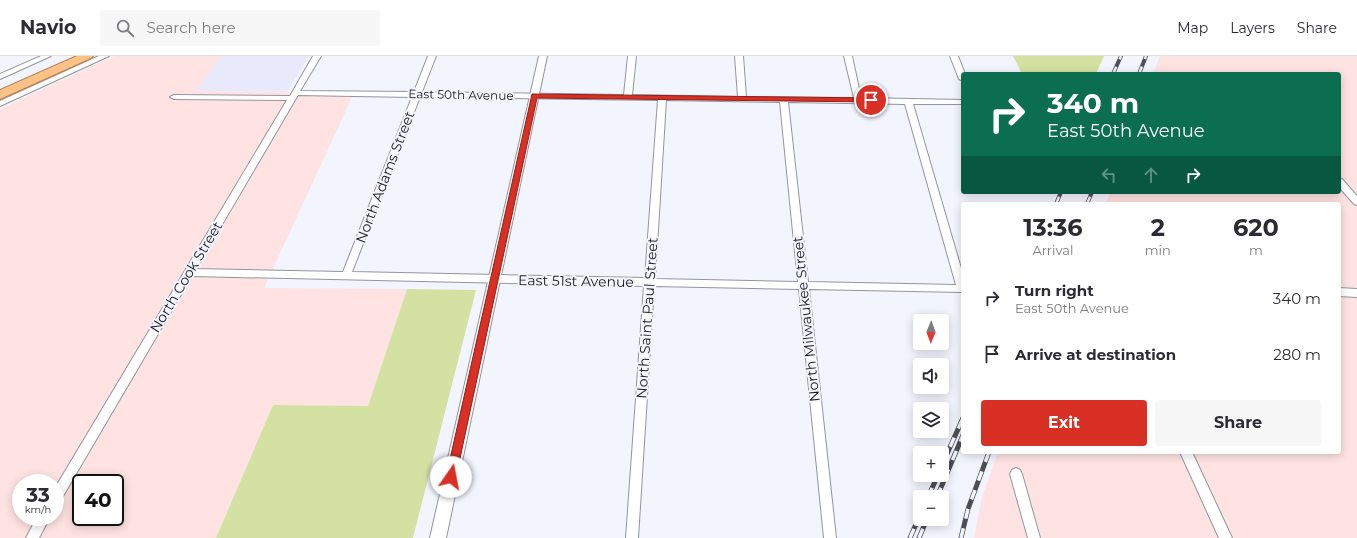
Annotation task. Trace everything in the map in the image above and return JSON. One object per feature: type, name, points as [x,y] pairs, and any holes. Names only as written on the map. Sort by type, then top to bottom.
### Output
[{"type":"highway","points":[[0,89],[74,56]]},
{"type":"highway","points":[[0,95],[86,56]]},
{"type":"street","points":[[0,77],[47,56]]},
{"type":"street","points":[[0,104],[105,56]]},
{"type":"street","name":"North Cook Street","points":[[64,483],[317,56]]},
{"type":"street","name":"North Adams Street","points":[[346,276],[432,56]]},
{"type":"street","points":[[438,538],[543,56]]},
{"type":"street","points":[[628,97],[632,56]]},
{"type":"street","points":[[739,56],[742,99]]},
{"type":"street","points":[[848,56],[858,100]]},
{"type":"street","points":[[954,56],[961,74]]},
{"type":"street","name":"East 50th Avenue","points":[[174,97],[418,94],[961,102]]},
{"type":"street","name":"North Saint Paul Street","points":[[632,538],[662,98]]},
{"type":"street","name":"North Milwaukee Street","points":[[784,99],[802,285],[830,538]]},
{"type":"street","name":"East 51st Avenue","points":[[908,101],[961,285]]},
{"type":"street","points":[[1341,183],[1357,202]]},
{"type":"street","name":"East 51st Avenue","points":[[189,272],[961,288]]},
{"type":"street","points":[[1341,292],[1357,292]]},
{"type":"street","points":[[1187,454],[1226,538]]},
{"type":"street","points":[[1016,474],[1034,538]]},
{"type":"street","points":[[32,538],[39,526]]},
{"type":"shaded area","points":[[114,56],[221,56],[196,91],[354,93],[264,288],[407,289],[368,406],[273,405],[216,538],[0,538],[0,109]]},
{"type":"shaded area","points":[[221,56],[309,56],[287,92],[196,91]]},
{"type":"shaded area","points":[[1160,56],[1357,56],[1357,538],[974,538],[982,497],[997,454],[1341,454],[1341,202],[1107,202],[1109,194],[1341,194],[1341,72],[1154,72]]},
{"type":"green space","points":[[1013,56],[1104,56],[1097,72],[1021,72]]},
{"type":"green space","points":[[407,289],[476,290],[413,538],[216,538],[273,405],[368,406]]},
{"type":"railway","points":[[1114,72],[1121,56]]},
{"type":"railway","points":[[1140,72],[1146,56]]},
{"type":"railway","points":[[1057,202],[1060,194]]},
{"type":"railway","points":[[1088,202],[1091,194]]},
{"type":"railway","points":[[949,449],[961,422]]},
{"type":"railway","points":[[940,490],[961,440]]},
{"type":"railway","points":[[961,538],[968,509],[988,454]]},
{"type":"railway","points":[[931,490],[935,482]]},
{"type":"railway","points":[[910,538],[915,526]]},
{"type":"railway","points":[[919,538],[924,526]]},
{"type":"route","points":[[451,477],[534,96],[871,100]]}]
